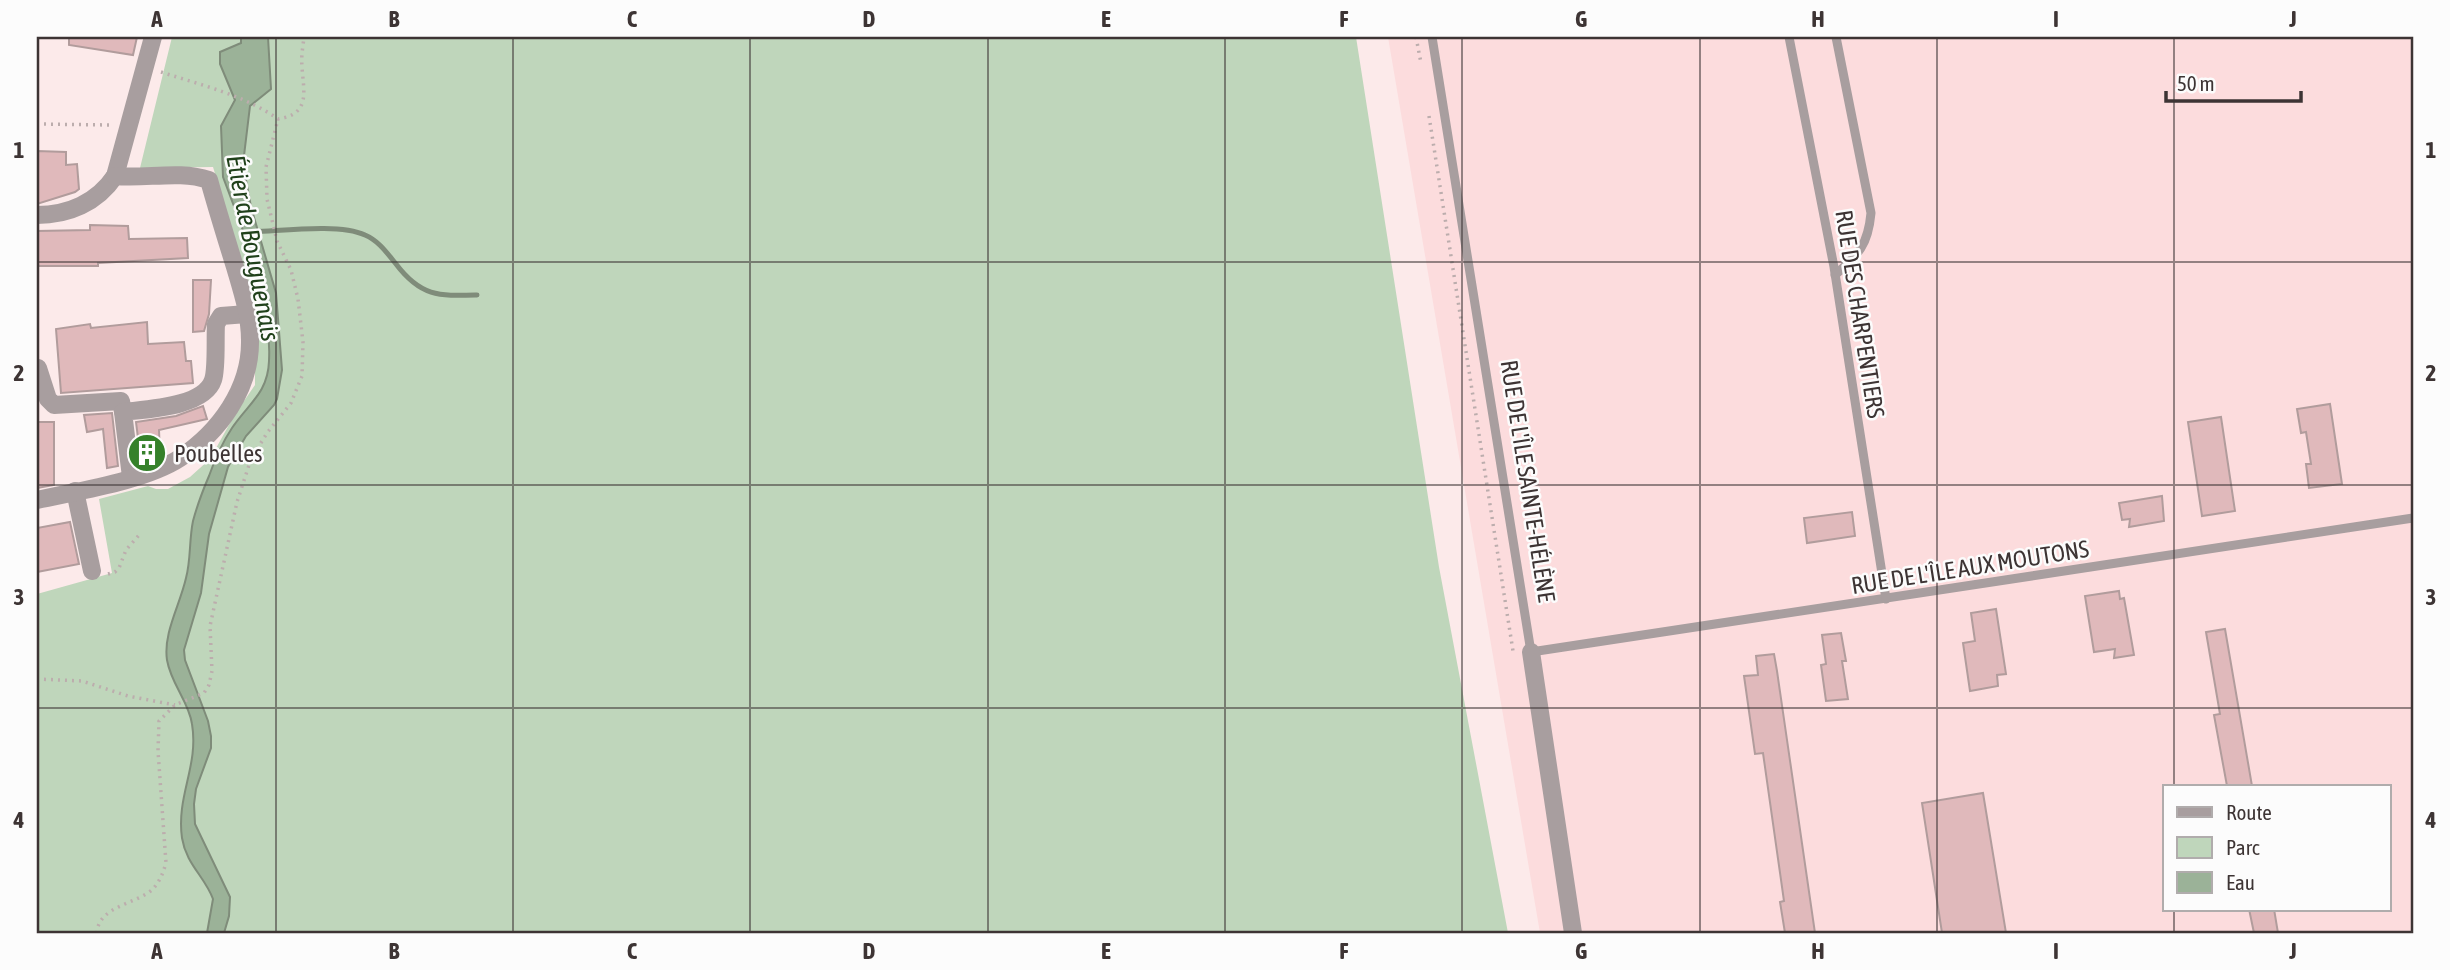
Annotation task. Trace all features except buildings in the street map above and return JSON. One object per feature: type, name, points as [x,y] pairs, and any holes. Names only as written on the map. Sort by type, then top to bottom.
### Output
[{"type":"street","points":[[37,215],[52,215],[82,206],[101,192],[115,176],[153,37]]},
{"type":"street","points":[[37,500],[147,473],[179,458],[221,422],[233,404],[247,373],[250,340],[247,314],[209,180],[191,175],[132,178],[115,176]]},
{"type":"street","points":[[122,412],[165,406],[201,397],[213,380],[216,324],[221,316],[247,314]]},
{"type":"street","points":[[38,368],[48,398],[54,405],[121,401],[131,477]]},
{"type":"street","points":[[75,492],[92,571]]},
{"type":"street","name":"RUE DE L'ÎLE SAINTE-HÉLÈNE","points":[[1531,652],[1573,933]]},
{"type":"lane","name":"RUE DE L'ÎLE SAINTE-HÉLÈNE","points":[[1432,37],[1531,652]]},
{"type":"lane","name":"RUE DES CHARPENTIERS","points":[[1789,37],[1835,275],[1886,599]]},
{"type":"lane","points":[[1835,275],[1853,260],[1864,246],[1869,233],[1871,213],[1836,37]]},
{"type":"lane","name":"RUE DE L'ÎLE AUX MOUTONS","points":[[1531,652],[2413,519]]},
{"type":"path","points":[[144,67],[220,91],[264,109],[278,119],[289,118],[303,103],[306,88],[302,65],[304,37]]},
{"type":"path","points":[[1416,37],[1421,63]]},
{"type":"path","points":[[1427,104],[1515,661]]},
{"type":"path","points":[[97,933],[97,928],[106,914],[151,891],[160,880],[166,863],[158,751],[159,721],[175,705],[204,693],[212,671],[210,626],[237,502],[251,459],[291,403],[302,376],[303,342],[298,299],[291,270],[272,225],[267,199],[266,167],[278,119]]},
{"type":"path","points":[[37,124],[88,123],[113,125],[127,130]]},
{"type":"path","points":[[92,571],[93,577],[115,572],[126,550],[140,534]]},
{"type":"path","points":[[37,679],[82,681],[128,696],[175,705]]},
{"type":"shaded area","points":[[1388,37],[2413,37],[2413,933],[1540,933]]},
{"type":"green space","points":[[172,37],[1356,37],[1439,567],[1508,933],[37,933],[37,594],[112,573],[99,499],[148,486],[168,489],[190,477],[210,459],[255,385],[255,304],[213,167],[140,168]]},
{"type":"water","name":"Étier de Bouguenais","points":[[241,37],[268,37],[271,89],[250,106],[243,164],[251,207],[276,293],[282,370],[274,405],[246,436],[228,467],[209,534],[201,593],[184,650],[211,736],[211,748],[196,789],[195,824],[230,897],[229,916],[224,933],[207,933],[213,899],[191,863],[182,838],[182,808],[193,754],[192,724],[169,669],[166,650],[188,571],[192,528],[200,498],[225,439],[256,398],[268,372],[269,337],[262,290],[223,177],[221,126],[235,100],[220,64],[220,52],[241,43]]},
{"type":"waterway","name":"Étier de Bouguenais","points":[[252,232],[294,229],[354,231],[379,244],[405,275],[423,289],[441,294],[477,295]]},
{"type":"place","name":"Poubelles","points":[[147,453]]}]
